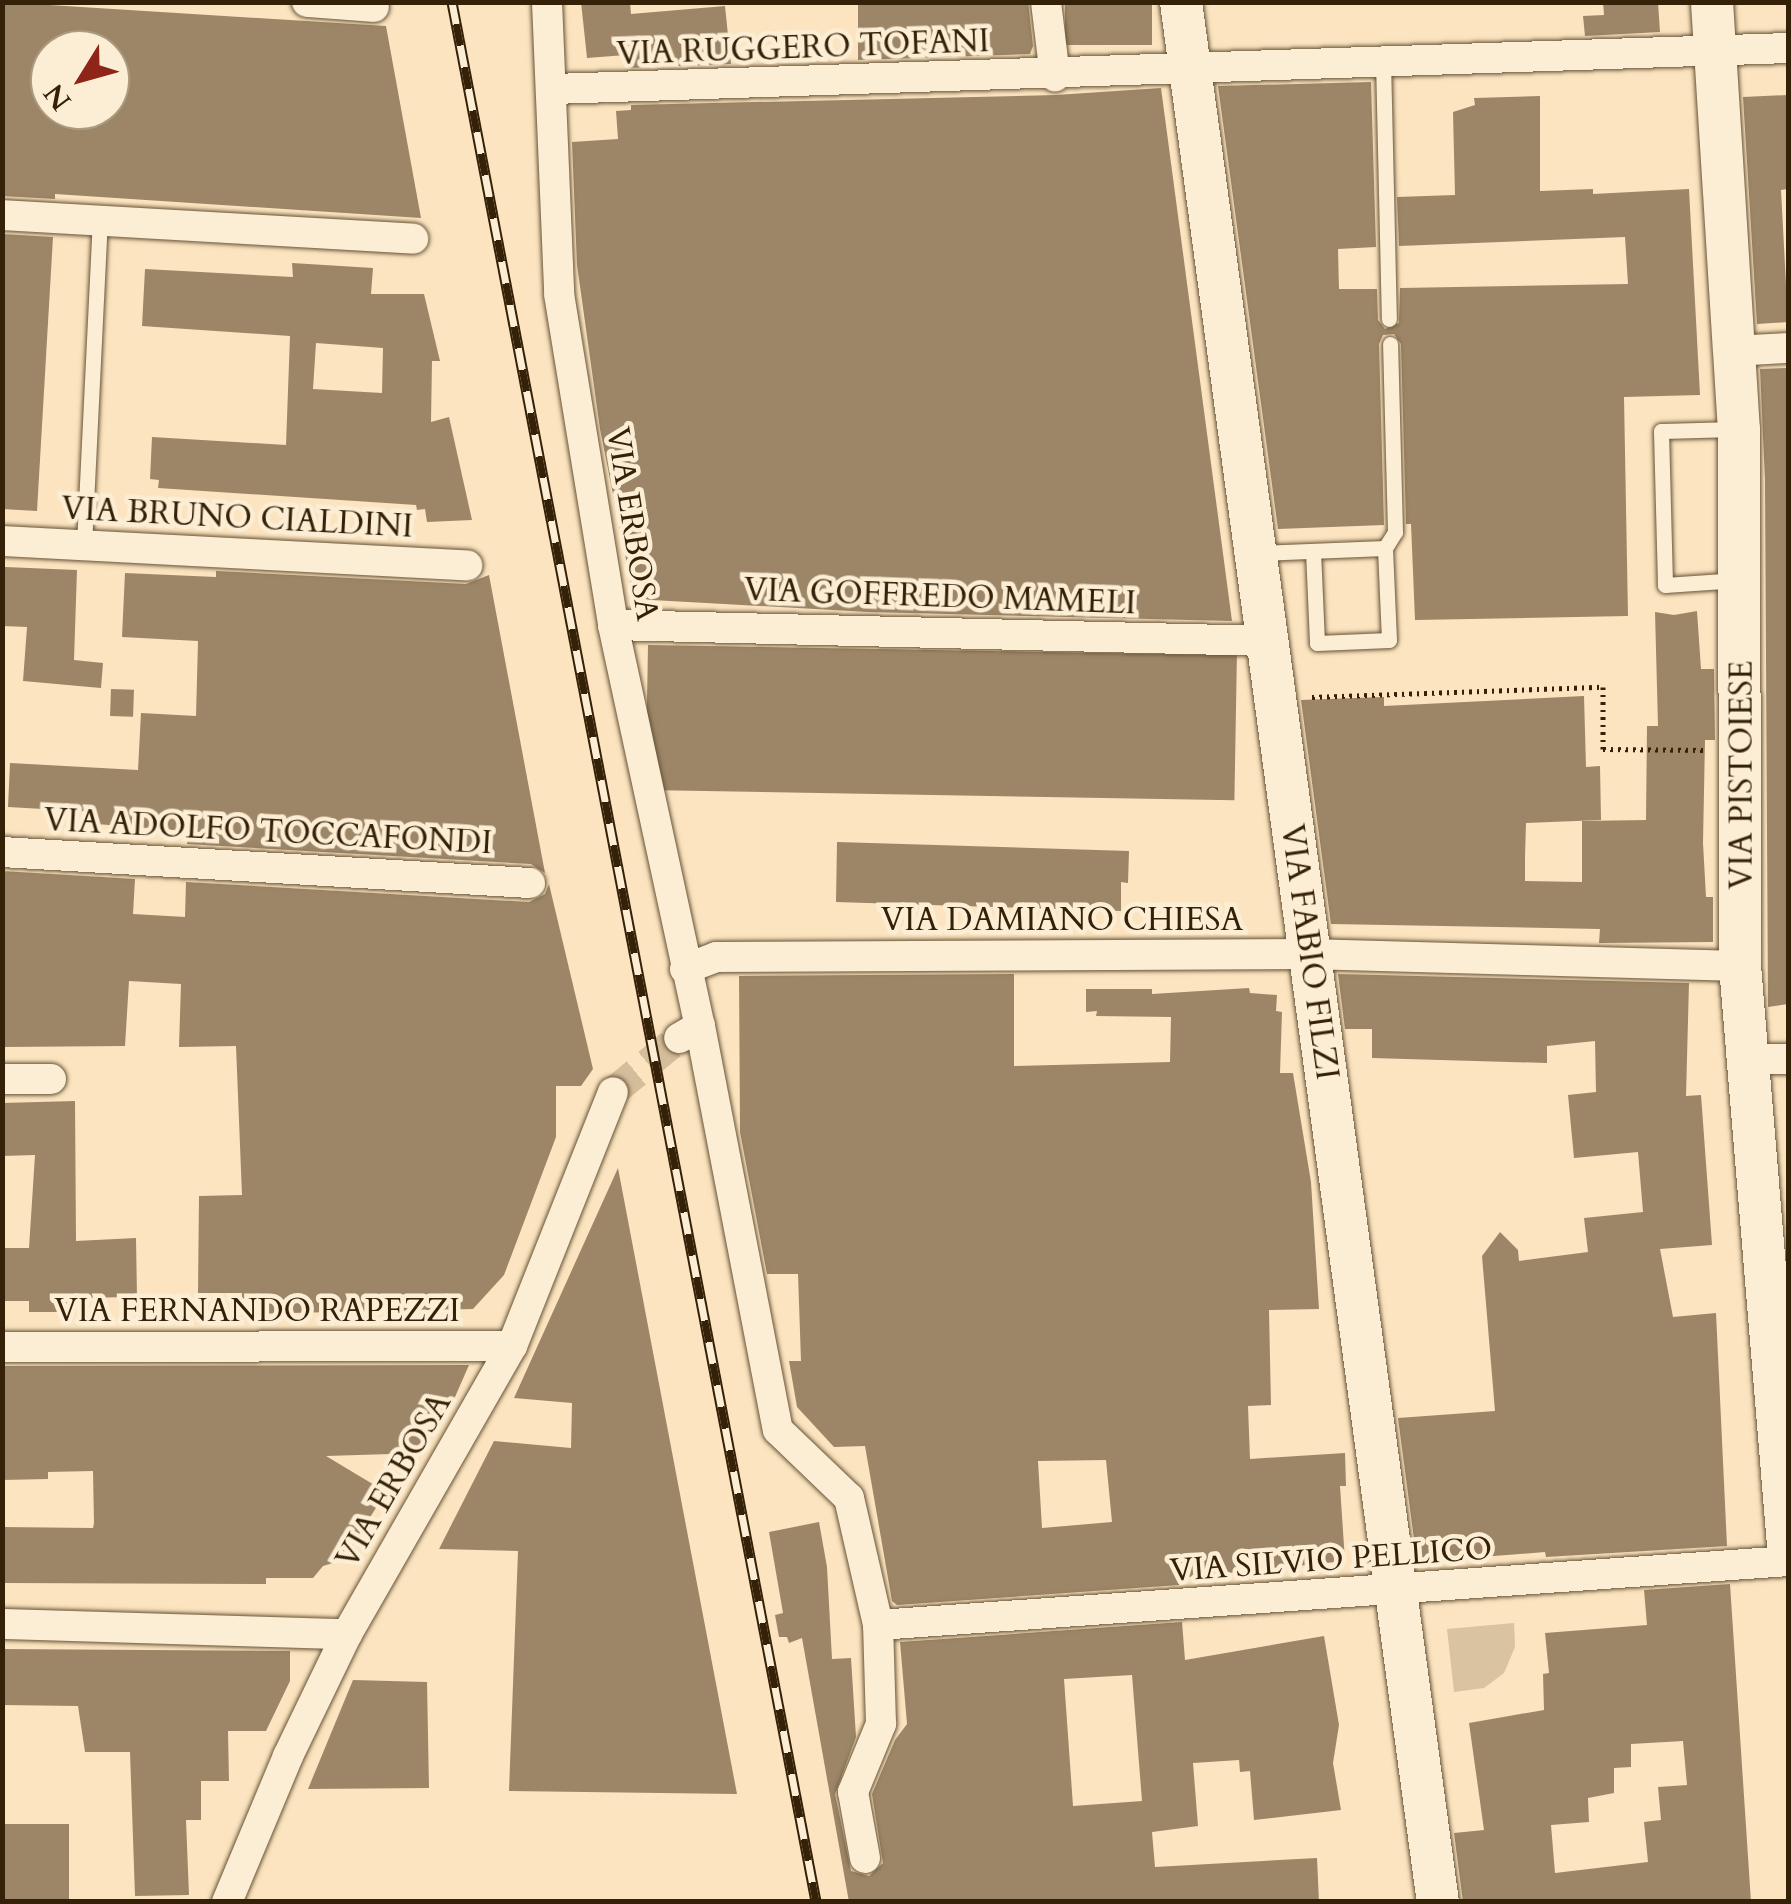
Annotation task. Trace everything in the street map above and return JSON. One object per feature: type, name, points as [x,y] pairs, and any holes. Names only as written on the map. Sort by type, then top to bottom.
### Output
[{"type":"street","points":[[307,2],[374,7]]},
{"type":"street","name":"VIA ERBOSA","points":[[547,2],[559,294],[613,625],[685,968],[690,1032],[778,1430],[848,1498],[878,1626]]},
{"type":"street","points":[[1046,2],[1055,76]]},
{"type":"street","name":"VIA FABIO FILZI","points":[[1182,2],[1438,1902]]},
{"type":"street","name":"VIA PISTOIESE","points":[[1712,2],[1740,429],[1740,966],[1769,1059],[1788,1546]]},
{"type":"street","name":"VIA RUGGERO TOFANI","points":[[553,89],[1055,76],[1383,60],[1788,48]]},
{"type":"street","points":[[2,216],[413,240]]},
{"type":"street","points":[[1734,350],[1788,348]]},
{"type":"street","name":"VIA BRUNO CIALDINI","points":[[2,541],[467,565]]},
{"type":"street","name":"VIA GOFFREDO MAMELI","points":[[613,625],[1266,641]]},
{"type":"street","name":"VIA ADOLFO TOCCAFONDI","points":[[2,852],[530,883]]},
{"type":"street","name":"VIA DAMIANO CHIESA","points":[[685,968],[716,957],[1308,954],[1740,966]]},
{"type":"street","points":[[2,1079],[51,1080]]},
{"type":"street","name":"VIA ERBOSA","points":[[227,1902],[288,1756],[346,1634],[512,1346],[613,1092]]},
{"type":"street","name":"VIA FERNANDO RAPEZZI","points":[[2,1346],[512,1346]]},
{"type":"street","name":"VIA SILVIO PELLICO","points":[[878,1626],[1788,1561]]},
{"type":"street","points":[[2,1624],[346,1634]]},
{"type":"street","points":[[865,1858],[852,1792],[881,1724],[878,1626]]},
{"type":"lane","points":[[1383,60],[1389,319]]},
{"type":"lane","points":[[84,544],[100,220]]},
{"type":"lane","points":[[1313,551],[1316,643],[1389,640],[1386,548],[1394,532],[1390,344]]},
{"type":"lane","points":[[1740,429],[1661,431],[1666,586],[1742,580]]},
{"type":"lane","points":[[1255,553],[1386,548]]},
{"type":"path","points":[[1274,698],[1603,687],[1602,750],[1721,750]]},
{"type":"shaded area","points":[[1514,1623],[1515,1647],[1504,1673],[1484,1688],[1454,1692],[1447,1629]]},
{"type":"building","points":[[2,2],[386,26],[421,218],[55,194],[55,199],[2,196]]},
{"type":"building","points":[[581,2],[630,2],[631,14],[725,6],[731,64],[627,68],[626,55],[587,58]]},
{"type":"building","points":[[858,2],[1028,2],[1033,46],[1030,54],[858,60]]},
{"type":"building","points":[[1065,2],[1152,2],[1152,45],[1065,45]]},
{"type":"building","points":[[1603,2],[1658,2],[1660,32],[1585,36],[1583,16],[1604,15]]},
{"type":"building","points":[[1371,82],[1376,247],[1338,249],[1339,289],[1377,289],[1378,320],[1385,329],[1399,323],[1400,288],[1628,284],[1625,237],[1399,246],[1397,197],[1455,195],[1453,112],[1475,105],[1474,98],[1540,96],[1540,191],[1593,189],[1593,194],[1689,189],[1700,395],[1624,397],[1628,616],[1415,620],[1411,524],[1406,524],[1401,344],[1394,334],[1383,335],[1379,344],[1384,525],[1278,529],[1218,86]]},
{"type":"building","points":[[1161,88],[1232,621],[868,612],[634,599],[600,429],[577,265],[572,142],[618,139],[616,111],[631,110],[631,105],[1056,95]]},
{"type":"building","points":[[1788,95],[1788,189],[1781,190],[1788,322],[1757,324],[1743,97]]},
{"type":"building","points":[[2,234],[53,237],[37,511],[2,509]]},
{"type":"building","points":[[292,263],[373,268],[371,294],[424,294],[440,361],[432,361],[431,422],[449,417],[472,520],[427,522],[425,509],[417,510],[416,505],[158,488],[159,480],[150,479],[152,437],[286,445],[290,336],[142,326],[145,269],[293,277]],"holes":[[[316,343],[383,348],[382,393],[313,389]]]},
{"type":"building","points":[[1788,368],[1788,1004],[1768,1007],[1765,480],[1760,369]]},
{"type":"building","points":[[5,567],[77,570],[74,660],[103,663],[101,688],[23,681],[27,627],[3,626]]},
{"type":"building","points":[[216,571],[466,584],[489,575],[545,873],[531,864],[187,844],[187,831],[96,824],[96,812],[8,807],[10,763],[138,770],[141,713],[196,716],[198,641],[122,637],[125,573],[216,577]]},
{"type":"building","points":[[1697,611],[1701,669],[1714,669],[1715,740],[1705,740],[1703,843],[1706,897],[1713,897],[1713,942],[1599,943],[1600,929],[1331,924],[1301,700],[1384,697],[1384,706],[1584,696],[1586,767],[1600,766],[1601,820],[1526,823],[1525,857],[1525,881],[1582,882],[1582,821],[1646,820],[1647,726],[1658,726],[1655,612],[1674,615]]},
{"type":"building","points":[[648,645],[1237,655],[1234,800],[645,790]]},
{"type":"building","points":[[111,689],[134,690],[133,717],[110,716]]},
{"type":"building","points":[[837,842],[1129,851],[1128,883],[1121,882],[1121,911],[836,902]]},
{"type":"building","points":[[2,871],[135,879],[133,914],[185,917],[186,882],[529,902],[545,894],[549,884],[593,1069],[581,1086],[556,1086],[556,1137],[504,1275],[473,1309],[242,1314],[242,1293],[198,1293],[199,1196],[242,1195],[236,1046],[179,1047],[181,984],[129,981],[125,1046],[2,1047]]},
{"type":"building","points":[[1014,974],[1014,1066],[1170,1062],[1171,1017],[1096,1016],[1097,1011],[1086,1012],[1086,989],[1152,989],[1152,994],[1249,988],[1250,993],[1277,995],[1276,1011],[1282,1012],[1280,1073],[1293,1073],[1311,1182],[1319,1309],[1269,1310],[1271,1405],[1248,1406],[1250,1459],[1345,1453],[1346,1486],[1340,1486],[1345,1561],[1178,1578],[1179,1585],[897,1605],[892,1601],[865,1446],[834,1447],[797,1407],[789,1361],[801,1361],[798,1274],[767,1274],[740,1132],[739,976]],"holes":[[[1106,1460],[1112,1522],[1042,1528],[1038,1461]]]},
{"type":"building","points":[[1338,974],[1689,983],[1686,1096],[1701,1095],[1712,1245],[1660,1249],[1673,1317],[1716,1313],[1727,1546],[1546,1557],[1545,1552],[1417,1562],[1398,1418],[1495,1411],[1482,1256],[1500,1232],[1518,1250],[1519,1261],[1588,1252],[1584,1218],[1643,1212],[1638,1152],[1574,1158],[1568,1095],[1596,1092],[1595,1041],[1547,1046],[1547,1063],[1372,1058],[1372,1029],[1345,1029]]},
{"type":"building","points":[[75,1101],[76,1241],[136,1238],[137,1297],[67,1298],[67,1312],[29,1312],[29,1301],[2,1301],[2,1248],[29,1248],[35,1155],[2,1156],[2,1103]]},
{"type":"building","points":[[618,1168],[737,1794],[509,1791],[518,1551],[439,1549],[494,1441],[571,1448],[572,1403],[514,1398]]},
{"type":"building","points":[[469,1365],[448,1413],[441,1413],[423,1453],[326,1456],[386,1492],[343,1560],[323,1566],[313,1578],[266,1578],[266,1584],[2,1583],[2,1527],[93,1528],[94,1523],[93,1471],[48,1472],[48,1479],[2,1480],[2,1366]]},
{"type":"building","points":[[819,1522],[827,1567],[832,1659],[851,1658],[856,1737],[835,1794],[851,1871],[869,1876],[883,1863],[872,1794],[895,1740],[907,1724],[900,1642],[1182,1622],[1185,1660],[1324,1636],[1339,1725],[1333,1763],[1341,1810],[1254,1820],[1250,1771],[1240,1772],[1239,1760],[1193,1763],[1198,1826],[1152,1832],[1155,1867],[1317,1858],[1319,1902],[849,1902],[802,1638],[789,1643],[787,1637],[779,1637],[775,1615],[783,1613],[769,1532]],"holes":[[[1132,1675],[1142,1801],[1073,1806],[1064,1679]]]},
{"type":"building","points":[[1730,1584],[1751,1902],[1463,1902],[1454,1833],[1484,1830],[1469,1723],[1544,1710],[1543,1674],[1549,1673],[1545,1633],[1647,1625],[1644,1590]],"holes":[[[1683,1741],[1687,1785],[1658,1787],[1661,1820],[1644,1822],[1648,1862],[1555,1873],[1551,1825],[1589,1822],[1588,1798],[1614,1793],[1614,1768],[1631,1767],[1631,1744]]]},
{"type":"building","points":[[2,1649],[290,1651],[290,1681],[266,1731],[228,1731],[229,1781],[201,1781],[201,1820],[186,1820],[189,1895],[135,1896],[130,1752],[85,1752],[78,1706],[2,1705]]},
{"type":"building","points":[[353,1680],[427,1682],[429,1788],[308,1789]]},
{"type":"building","points":[[2,1824],[69,1824],[69,1899],[2,1899]]},
{"type":"tunnel","points":[[613,1092],[679,1038]]},
{"type":"railway","points":[[452,2],[816,1902]]}]
